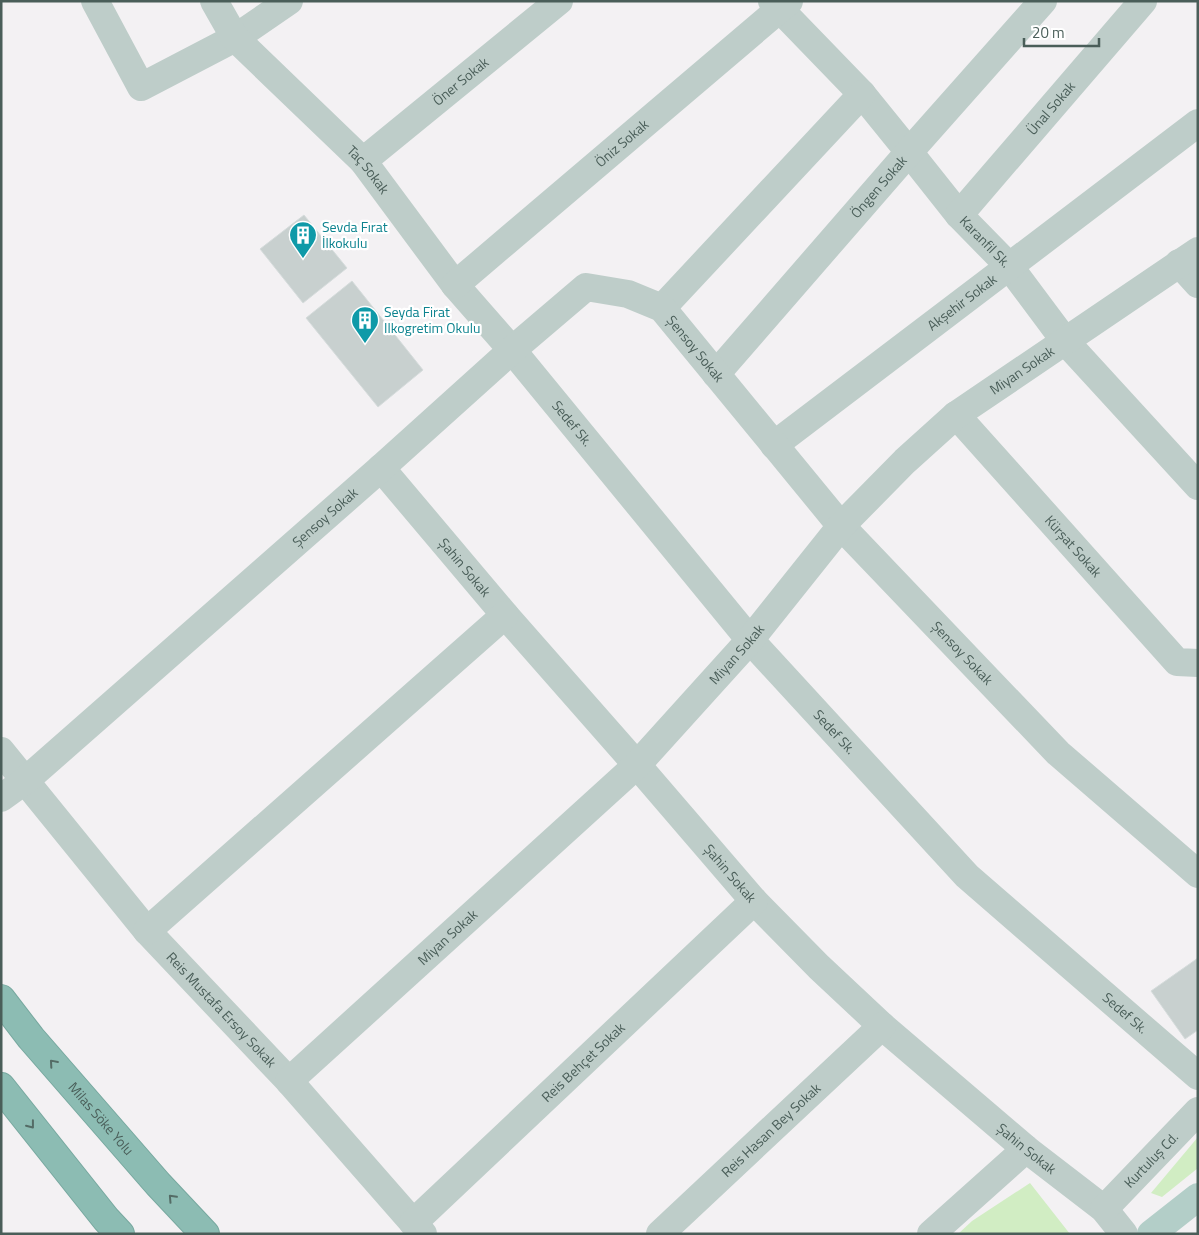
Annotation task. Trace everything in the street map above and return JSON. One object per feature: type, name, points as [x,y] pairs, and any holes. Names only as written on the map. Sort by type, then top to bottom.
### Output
[{"type":"highway","name":"Milas Söke Yolu","points":[[1,999],[31,1038],[158,1184],[205,1234]]},
{"type":"highway","points":[[1,1087],[120,1234]]},
{"type":"main road","points":[[1150,1234],[1198,1197]]},
{"type":"street","points":[[95,1],[141,87],[235,38],[289,1]]},
{"type":"street","name":"Taç Sokak","points":[[214,1],[235,38],[363,161],[454,285],[512,350]]},
{"type":"street","name":"Öner Sokak","points":[[363,161],[559,1]]},
{"type":"street","name":"Öngen Sokak","points":[[716,374],[1042,1]]},
{"type":"street","name":"Ünal Sokak","points":[[959,216],[1143,1]]},
{"type":"street","name":"Karanfil Sk.","points":[[780,4],[862,94],[959,216],[1009,266],[1065,341],[1198,486]]},
{"type":"street","name":"Öniz Sokak","points":[[454,285],[780,4]]},
{"type":"street","points":[[662,308],[862,94]]},
{"type":"street","name":"Akşehir Sokak","points":[[774,445],[1198,123]]},
{"type":"street","points":[[1188,257],[1198,284]]},
{"type":"street","name":"Miyan Sokak","points":[[289,1081],[637,765],[750,640],[841,526],[905,460],[956,415],[1188,257]]},
{"type":"street","name":"Şensoy Sokak","points":[[1,798],[26,780],[381,468],[512,350],[586,287],[628,294],[662,308],[841,526],[1058,753],[1198,874]]},
{"type":"street","name":"Sedef Sk.","points":[[512,350],[750,640],[967,876],[1198,1076]]},
{"type":"street","name":"Kürşat Sokak","points":[[956,415],[1177,662],[1198,663]]},
{"type":"street","name":"Şahin Sokak","points":[[381,468],[505,615],[754,900],[819,967],[882,1026],[1026,1150],[1104,1209],[1124,1234]]},
{"type":"street","points":[[148,931],[505,615]]},
{"type":"street","name":"Reis Mustafa Ersoy Sokak","points":[[1,751],[148,931],[289,1081],[418,1228]]},
{"type":"street","name":"Reis Behçet Sokak","points":[[418,1228],[754,900]]},
{"type":"street","name":"Reis Hasan Bey Sokak","points":[[660,1234],[882,1026]]},
{"type":"street","name":"Kurtuluş Cd.","points":[[1104,1209],[1198,1110]]},
{"type":"street","points":[[930,1234],[1026,1150]]},
{"type":"green space","points":[[1198,1137],[1198,1168],[1162,1197],[1151,1193]]},
{"type":"green space","points":[[1030,1183],[1070,1234],[958,1234],[972,1221]]},
{"type":"building","name":"Sevda Fırat İlkokulu","points":[[304,215],[347,268],[303,303],[260,249]]},
{"type":"building","name":"Seyda Firat Ilkogretim Okulu","points":[[352,281],[423,370],[378,407],[306,318]]},
{"type":"building","points":[[1198,958],[1198,1030],[1185,1039],[1151,991]]},
{"type":"place","name":"Sevda Fırat İlkokulu","points":[[303,259]]},
{"type":"place","name":"Seyda Firat Ilkogretim Okulu","points":[[365,344]]}]
